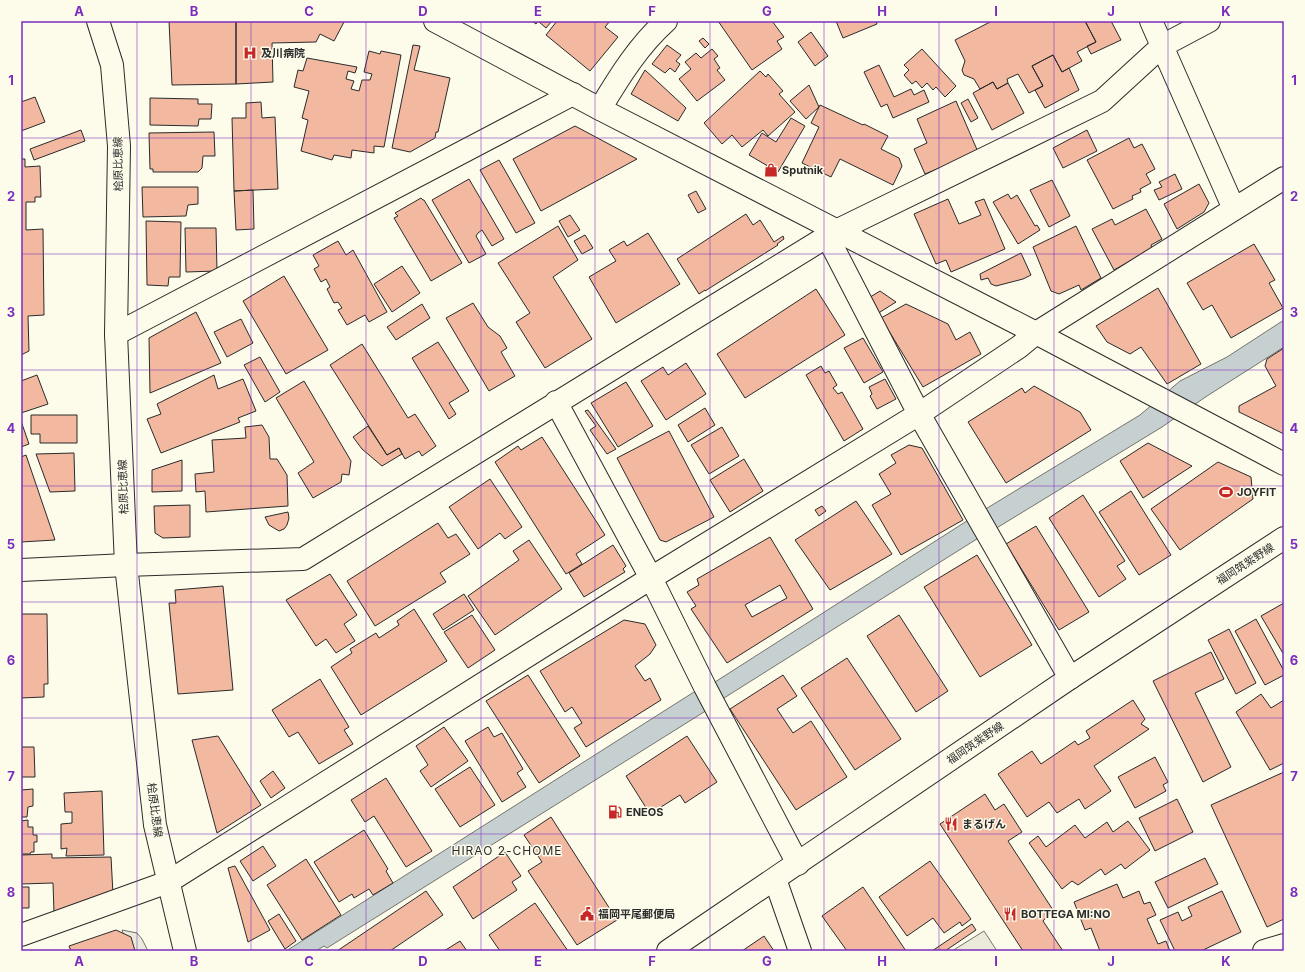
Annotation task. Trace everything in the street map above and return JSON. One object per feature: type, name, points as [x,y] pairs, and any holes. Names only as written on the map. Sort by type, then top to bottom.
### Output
[{"type":"street","name":"桧原比恵線","points":[[98,21],[112,65],[119,146],[116,334],[126,565],[155,825],[185,951]]},
{"type":"street","points":[[435,21],[832,233],[1036,333],[1284,464]]},
{"type":"street","points":[[600,109],[617,79],[652,33],[666,21]]},
{"type":"street","points":[[1151,21],[1234,209]]},
{"type":"street","points":[[21,570],[303,559],[832,233],[1102,101],[1162,46],[1209,21]]},
{"type":"street","points":[[116,334],[573,94]]},
{"type":"street","points":[[21,935],[168,882],[651,578],[919,414],[1018,347],[1036,333],[1284,178]]},
{"type":"street","points":[[832,233],[919,414],[1070,678]]},
{"type":"street","points":[[556,402],[651,578],[709,696],[798,864]]},
{"type":"street","name":"福岡筑紫野線","points":[[668,951],[1070,678],[1284,538]]},
{"type":"street","points":[[775,879],[800,951]]},
{"type":"street","points":[[1264,951],[1284,944]]},
{"type":"shaded area","points":[[1284,320],[1284,347],[1207,396],[1162,427],[980,537],[327,948],[324,946],[316,951],[286,951],[694,692],[715,682],[984,510],[1140,415],[1180,381],[1227,357]]},
{"type":"shaded area","points":[[122,930],[137,933],[148,951],[129,951]]},
{"type":"shaded area","points":[[984,931],[997,951],[952,951]]},
{"type":"building","points":[[169,21],[236,21],[236,84],[172,85]]},
{"type":"building","points":[[236,21],[344,22],[334,41],[320,34],[316,42],[272,43],[273,82],[236,84]]},
{"type":"building","points":[[538,21],[552,21],[546,28]]},
{"type":"building","points":[[557,21],[610,21],[605,27],[618,37],[590,71],[546,35]]},
{"type":"building","points":[[718,21],[772,21],[784,37],[777,41],[782,49],[752,70]]},
{"type":"building","points":[[836,21],[876,21],[877,24],[843,38]]},
{"type":"building","points":[[992,21],[1085,21],[1096,42],[1077,52],[1082,61],[1062,72],[1053,55],[1032,66],[1043,86],[1029,93],[1018,74],[1007,79],[1008,83],[997,89],[993,82],[980,89],[974,79],[964,75],[962,70],[965,61],[955,40]]},
{"type":"building","points":[[1085,21],[1111,21],[1121,40],[1091,54],[1087,46],[1096,42]]},
{"type":"building","points":[[811,32],[828,56],[815,66],[798,42]]},
{"type":"building","points":[[703,38],[709,44],[705,48],[699,41]]},
{"type":"building","points":[[413,45],[420,46],[414,70],[450,78],[438,132],[436,132],[435,138],[410,152],[392,148]]},
{"type":"building","points":[[667,45],[681,55],[676,61],[680,64],[675,72],[670,68],[665,73],[652,64]]},
{"type":"building","points":[[712,49],[718,56],[714,59],[720,68],[717,70],[725,80],[697,101],[679,79],[691,69],[685,62],[696,53],[701,58]]},
{"type":"building","points":[[922,49],[956,86],[945,97],[936,87],[933,90],[927,83],[922,88],[916,81],[912,84],[904,75],[909,70],[904,65]]},
{"type":"building","points":[[369,51],[380,54],[381,51],[401,55],[384,147],[374,146],[374,153],[352,150],[351,158],[334,155],[332,160],[301,151],[308,120],[302,118],[309,91],[294,87],[298,70],[303,71],[307,58],[357,67],[355,73],[348,71],[346,79],[354,81],[351,89],[359,91],[362,80],[370,80],[372,74],[364,72]]},
{"type":"building","points":[[1053,55],[1062,72],[1069,68],[1079,90],[1045,108],[1035,90],[1043,86],[1032,66]]},
{"type":"building","points":[[879,65],[894,97],[911,89],[914,95],[924,90],[929,102],[893,118],[887,104],[881,107],[864,72]]},
{"type":"building","points":[[645,70],[686,108],[678,121],[631,94]]},
{"type":"building","points":[[760,71],[766,77],[768,74],[783,91],[779,94],[795,112],[768,136],[763,130],[742,147],[732,135],[722,144],[704,123]]},
{"type":"building","points":[[993,82],[997,89],[1008,83],[1024,113],[992,130],[973,93]]},
{"type":"building","points":[[809,85],[819,107],[806,119],[790,101]]},
{"type":"building","points":[[35,97],[45,122],[21,131],[21,102]]},
{"type":"building","points":[[150,98],[198,99],[198,104],[212,104],[211,119],[199,119],[198,126],[150,125]]},
{"type":"building","points":[[968,99],[978,118],[971,122],[961,103]]},
{"type":"building","points":[[956,101],[978,152],[925,174],[914,149],[927,143],[917,119]]},
{"type":"building","points":[[261,102],[262,118],[275,117],[278,189],[234,191],[232,118],[246,118],[246,103]]},
{"type":"building","points":[[820,105],[888,136],[881,149],[899,158],[902,166],[893,185],[840,159],[831,177],[802,163],[819,127],[811,123]]},
{"type":"building","points":[[791,118],[805,126],[778,172],[749,155],[762,133],[776,142]]},
{"type":"building","points":[[575,126],[637,159],[541,211],[513,159]]},
{"type":"building","points":[[81,130],[85,141],[34,160],[30,149]]},
{"type":"building","points":[[1087,130],[1097,151],[1063,168],[1053,148]]},
{"type":"building","points":[[214,132],[215,156],[203,156],[202,168],[198,172],[153,172],[153,169],[150,169],[149,133]]},
{"type":"building","points":[[1129,138],[1134,148],[1142,144],[1155,169],[1146,174],[1151,183],[1140,189],[1141,192],[1132,196],[1133,199],[1113,209],[1087,160]]},
{"type":"building","points":[[21,159],[25,159],[25,167],[40,166],[41,197],[35,197],[35,202],[26,202],[26,230],[43,229],[44,315],[28,316],[29,351],[21,355]]},
{"type":"building","points":[[499,160],[535,223],[516,233],[480,170]]},
{"type":"building","points":[[1175,174],[1182,189],[1159,200],[1154,190],[1162,187],[1159,182]]},
{"type":"building","points":[[469,179],[504,239],[492,246],[482,230],[476,236],[486,254],[469,263],[432,200]]},
{"type":"building","points":[[1052,180],[1070,216],[1049,227],[1030,190]]},
{"type":"building","points":[[1199,184],[1209,203],[1204,212],[1177,229],[1164,204]]},
{"type":"building","points":[[142,187],[198,187],[198,204],[188,205],[186,216],[143,217]]},
{"type":"building","points":[[253,190],[254,229],[236,230],[234,191]]},
{"type":"building","points":[[696,191],[706,209],[698,213],[688,195]]},
{"type":"building","points":[[1008,194],[1011,199],[1017,195],[1035,226],[1037,225],[1040,230],[1018,244],[993,202]]},
{"type":"building","points":[[421,198],[424,200],[462,263],[431,281],[394,218],[398,216],[395,213]]},
{"type":"building","points":[[948,199],[959,224],[981,215],[975,202],[984,199],[1005,249],[951,272],[946,260],[936,264],[914,214]]},
{"type":"building","points":[[1146,209],[1162,239],[1151,245],[1152,249],[1114,270],[1092,229],[1112,219],[1115,225]]},
{"type":"building","points":[[746,214],[753,225],[760,220],[774,242],[783,236],[784,239],[777,244],[778,245],[699,294],[677,259]]},
{"type":"building","points":[[570,215],[580,230],[568,237],[559,221]]},
{"type":"building","points":[[146,221],[181,222],[180,277],[169,277],[168,286],[147,285]]},
{"type":"building","points":[[558,226],[578,260],[553,277],[592,339],[545,368],[516,322],[530,313],[498,263]]},
{"type":"building","points":[[1076,226],[1101,278],[1081,290],[1079,285],[1059,294],[1051,291],[1033,247]]},
{"type":"building","points":[[185,228],[216,228],[217,271],[186,272]]},
{"type":"building","points":[[648,233],[680,284],[616,323],[589,277],[616,261],[609,250],[624,241],[627,246]]},
{"type":"building","points":[[585,235],[593,248],[582,254],[574,241]]},
{"type":"building","points":[[338,241],[346,255],[353,250],[387,312],[369,322],[365,315],[347,325],[338,310],[342,308],[338,302],[334,303],[327,289],[330,287],[326,279],[321,282],[314,269],[319,266],[313,255]]},
{"type":"building","points":[[1254,244],[1275,280],[1269,283],[1283,308],[1231,338],[1212,305],[1203,310],[1187,283]]},
{"type":"building","points":[[1021,253],[1031,275],[1023,279],[996,286],[991,284],[988,278],[981,280],[980,274]]},
{"type":"building","points":[[402,266],[420,293],[392,312],[374,284]]},
{"type":"building","points":[[284,276],[328,350],[286,374],[243,301]]},
{"type":"building","points":[[1158,288],[1201,364],[1167,384],[1141,347],[1130,354],[1107,342],[1096,326]]},
{"type":"building","points":[[816,289],[845,335],[745,398],[717,354]]},
{"type":"building","points":[[880,291],[896,302],[877,314],[867,299]]},
{"type":"building","points":[[473,303],[488,327],[500,336],[507,348],[501,352],[515,376],[489,391],[446,318]]},
{"type":"building","points":[[422,304],[430,318],[396,340],[387,327]]},
{"type":"building","points":[[906,304],[948,324],[956,340],[970,332],[981,354],[923,387],[881,318]]},
{"type":"building","points":[[196,312],[221,363],[150,393],[149,338]]},
{"type":"building","points":[[241,319],[253,343],[227,357],[214,332]]},
{"type":"building","points":[[863,338],[883,372],[864,383],[844,348]]},
{"type":"building","points":[[438,342],[469,391],[449,403],[456,414],[449,419],[412,358]]},
{"type":"building","points":[[362,344],[408,418],[415,414],[436,446],[422,456],[419,451],[405,459],[399,448],[387,455],[330,365]]},
{"type":"building","points":[[1284,348],[1284,434],[1239,412],[1239,406],[1276,386],[1265,366],[1267,359]]},
{"type":"building","points":[[260,357],[280,392],[265,402],[244,365]]},
{"type":"building","points":[[686,363],[706,394],[666,420],[641,381],[663,367],[668,375]]},
{"type":"building","points":[[821,366],[825,373],[829,371],[837,385],[833,388],[838,394],[842,392],[863,429],[844,441],[806,375]]},
{"type":"building","points":[[37,375],[48,404],[21,413],[21,381]]},
{"type":"building","points":[[214,375],[218,389],[243,379],[256,411],[238,418],[240,422],[161,453],[147,419],[161,414],[157,404]]},
{"type":"building","points":[[885,379],[896,399],[877,409],[870,396],[872,394],[869,387]]},
{"type":"building","points":[[304,381],[351,461],[349,475],[342,474],[341,482],[313,498],[298,473],[314,462],[276,398]]},
{"type":"building","points":[[626,382],[653,426],[618,447],[591,403]]},
{"type":"building","points":[[1034,386],[1080,412],[1091,430],[1006,483],[968,422],[1022,388],[1025,393]]},
{"type":"building","points":[[705,408],[715,425],[688,442],[678,425]]},
{"type":"building","points":[[588,410],[616,449],[607,454],[590,430],[596,426],[585,411]]},
{"type":"building","points":[[31,415],[77,415],[77,443],[40,443],[40,434],[31,434]]},
{"type":"building","points":[[21,421],[29,444],[21,447]]},
{"type":"building","points":[[262,425],[269,437],[270,459],[277,459],[287,475],[288,506],[206,512],[205,491],[196,492],[195,474],[214,472],[212,440],[246,438],[245,427]]},
{"type":"building","points":[[368,426],[387,455],[399,448],[402,454],[382,466],[362,449],[353,437]]},
{"type":"building","points":[[722,427],[739,456],[709,474],[691,445]]},
{"type":"building","points":[[669,431],[714,517],[666,542],[660,540],[617,458]]},
{"type":"building","points":[[542,437],[605,535],[576,554],[582,564],[566,574],[495,462],[518,446],[521,450]]},
{"type":"building","points":[[1148,443],[1192,466],[1143,498],[1120,461]]},
{"type":"building","points":[[909,445],[922,448],[963,520],[901,555],[872,505],[891,494],[879,474],[896,463],[891,455]]},
{"type":"building","points":[[74,453],[75,491],[50,492],[36,454]]},
{"type":"building","points":[[26,455],[55,540],[21,542],[21,457]]},
{"type":"building","points":[[744,459],[763,491],[730,512],[710,480]]},
{"type":"building","points":[[182,460],[182,491],[152,492],[152,470]]},
{"type":"building","points":[[1218,462],[1251,477],[1253,499],[1180,550],[1151,509]]},
{"type":"building","points":[[490,479],[522,527],[505,539],[500,533],[478,549],[449,507]]},
{"type":"building","points":[[1131,491],[1171,555],[1139,575],[1099,512]]},
{"type":"building","points":[[1083,495],[1125,561],[1117,566],[1126,579],[1099,597],[1049,518]]},
{"type":"building","points":[[856,501],[892,554],[830,590],[795,540]]},
{"type":"building","points":[[190,505],[190,537],[163,538],[155,533],[154,506]]},
{"type":"building","points":[[822,506],[826,511],[819,516],[815,510]]},
{"type":"building","points":[[288,512],[289,518],[287,525],[284,529],[279,531],[269,525],[265,517]]},
{"type":"building","points":[[438,523],[448,538],[456,534],[470,554],[440,573],[446,582],[375,626],[347,581]]},
{"type":"building","points":[[1036,526],[1089,612],[1059,630],[1006,544]]},
{"type":"building","points":[[770,537],[813,609],[727,663],[691,609],[696,606],[687,592],[699,585],[697,579]],"holes":[[[780,585],[787,598],[752,617],[745,605]]]},
{"type":"building","points":[[529,540],[562,589],[495,635],[468,596],[519,560],[513,551]]},
{"type":"building","points":[[613,545],[626,566],[623,569],[625,572],[584,597],[569,573]]},
{"type":"building","points":[[977,555],[1032,645],[980,677],[924,587]]},
{"type":"building","points":[[330,574],[357,615],[344,624],[355,641],[336,653],[326,639],[316,646],[286,600]]},
{"type":"building","points":[[223,586],[233,690],[178,694],[169,603],[176,603],[175,590]]},
{"type":"building","points":[[464,594],[474,610],[443,630],[433,614]]},
{"type":"building","points":[[1284,603],[1284,655],[1261,616]]},
{"type":"building","points":[[414,609],[447,661],[361,715],[331,667],[352,653],[350,649],[376,633],[379,638],[399,625],[397,621]]},
{"type":"building","points":[[21,614],[47,614],[48,684],[44,684],[44,697],[21,698]]},
{"type":"building","points":[[472,615],[495,650],[468,668],[444,632]]},
{"type":"building","points":[[899,615],[948,691],[916,712],[867,636]]},
{"type":"building","points":[[1256,619],[1284,671],[1284,675],[1265,685],[1235,631]]},
{"type":"building","points":[[624,620],[645,624],[656,645],[650,654],[635,666],[645,681],[650,678],[661,700],[586,747],[574,728],[582,723],[572,707],[565,712],[540,671]]},
{"type":"building","points":[[1229,629],[1256,683],[1236,694],[1208,640]]},
{"type":"building","points":[[1211,652],[1224,679],[1195,693],[1231,767],[1203,782],[1153,681]]},
{"type":"building","points":[[847,658],[901,739],[855,770],[801,688]]},
{"type":"building","points":[[528,675],[580,756],[539,783],[486,701]]},
{"type":"building","points":[[783,675],[797,696],[777,709],[793,733],[811,721],[847,777],[796,810],[730,709]]},
{"type":"building","points":[[320,679],[349,727],[344,730],[353,744],[319,764],[298,732],[289,737],[272,710]]},
{"type":"building","points":[[1261,694],[1271,708],[1284,700],[1284,763],[1270,770],[1236,712]]},
{"type":"building","points":[[1133,700],[1145,719],[1141,724],[1149,729],[1094,766],[1111,791],[1085,809],[1079,799],[1057,813],[1049,802],[1027,817],[998,774],[1032,751],[1041,764],[1075,741],[1078,745],[1090,738],[1086,731]]},
{"type":"building","points":[[444,727],[468,761],[431,787],[420,771],[428,765],[416,746]]},
{"type":"building","points":[[488,727],[494,737],[502,733],[523,769],[517,773],[526,787],[502,802],[465,741]]},
{"type":"building","points":[[218,736],[261,805],[217,833],[192,740]]},
{"type":"building","points":[[687,736],[717,782],[685,803],[680,795],[650,814],[626,776]]},
{"type":"building","points":[[21,747],[34,747],[35,777],[21,777]]},
{"type":"building","points":[[1155,757],[1168,782],[1163,785],[1166,791],[1135,808],[1118,777]]},
{"type":"building","points":[[470,767],[495,805],[460,827],[435,789]]},
{"type":"building","points":[[273,771],[285,788],[271,798],[260,781]]},
{"type":"building","points":[[1284,772],[1284,919],[1267,927],[1211,805]]},
{"type":"building","points":[[386,778],[432,851],[406,867],[374,816],[365,822],[351,800]]},
{"type":"building","points":[[33,789],[33,806],[28,807],[27,817],[21,817],[21,790]]},
{"type":"building","points":[[102,791],[104,855],[66,856],[67,848],[61,849],[61,824],[72,823],[72,812],[65,812],[64,793]]},
{"type":"building","points":[[985,794],[995,810],[1004,804],[1022,832],[1008,841],[1053,910],[1043,921],[1063,951],[1023,951],[940,824]]},
{"type":"building","points":[[1177,799],[1193,832],[1155,851],[1139,818]]},
{"type":"building","points":[[551,817],[617,920],[577,945],[528,871],[542,862],[524,835]]},
{"type":"building","points":[[28,820],[28,827],[33,827],[33,835],[37,835],[37,842],[34,842],[34,852],[31,852],[30,854],[21,854],[21,821]]},
{"type":"building","points":[[1128,821],[1150,850],[1125,869],[1121,864],[1105,875],[1101,869],[1078,885],[1072,881],[1062,889],[1029,843],[1038,836],[1046,847],[1075,825],[1085,838],[1107,822],[1113,832]]},
{"type":"building","points":[[364,830],[388,869],[386,871],[393,883],[373,895],[369,889],[354,898],[352,894],[339,902],[314,862]]},
{"type":"building","points":[[263,846],[276,866],[253,881],[240,861]]},
{"type":"building","points":[[505,852],[521,876],[512,882],[517,890],[473,919],[453,887]]},
{"type":"building","points":[[52,854],[52,858],[111,857],[113,894],[54,913],[53,883],[21,884],[21,855]]},
{"type":"building","points":[[1205,858],[1218,884],[1168,908],[1155,882]]},
{"type":"building","points":[[306,859],[341,915],[302,940],[267,885]]},
{"type":"building","points":[[930,861],[971,919],[962,926],[960,922],[944,933],[933,918],[907,936],[879,897]]},
{"type":"building","points":[[235,866],[270,930],[248,942],[228,868]]},
{"type":"building","points":[[1117,884],[1123,898],[1139,891],[1144,904],[1150,902],[1156,915],[1147,919],[1158,944],[1166,941],[1170,951],[1100,951],[1091,928],[1085,930],[1074,902]]},
{"type":"building","points":[[21,887],[29,887],[29,908],[21,908]]},
{"type":"building","points":[[863,887],[906,951],[847,951],[822,916]]},
{"type":"building","points":[[426,891],[443,915],[390,951],[337,951]]},
{"type":"building","points":[[1222,891],[1241,932],[1201,951],[1175,951],[1160,920],[1178,912],[1182,921],[1192,916],[1188,907]]},
{"type":"building","points":[[535,903],[568,951],[500,951],[489,935]]},
{"type":"building","points":[[279,914],[296,941],[285,949],[268,921]]},
{"type":"building","points":[[972,924],[976,930],[945,951],[932,951]]},
{"type":"building","points":[[116,930],[131,937],[135,951],[71,951],[69,946]]},
{"type":"building","points":[[764,936],[774,951],[742,951]]},
{"type":"building","points":[[460,941],[467,951],[444,951]]},
{"type":"place","name":"及川病院","points":[[250,53]]},
{"type":"place","name":"Sputnik","points":[[771,170]]},
{"type":"place","name":"JOYFIT","points":[[1226,492]]},
{"type":"place","name":"ENEOS","points":[[615,812]]},
{"type":"place","name":"まるげん","points":[[951,824]]},
{"type":"place","name":"福岡平尾郵便局","points":[[587,914]]},
{"type":"place","name":"BOTTEGA MI:NO","points":[[1010,914]]},
{"type":"district","name":"HIRAO 2-CHOME","points":[[507,851]]}]
